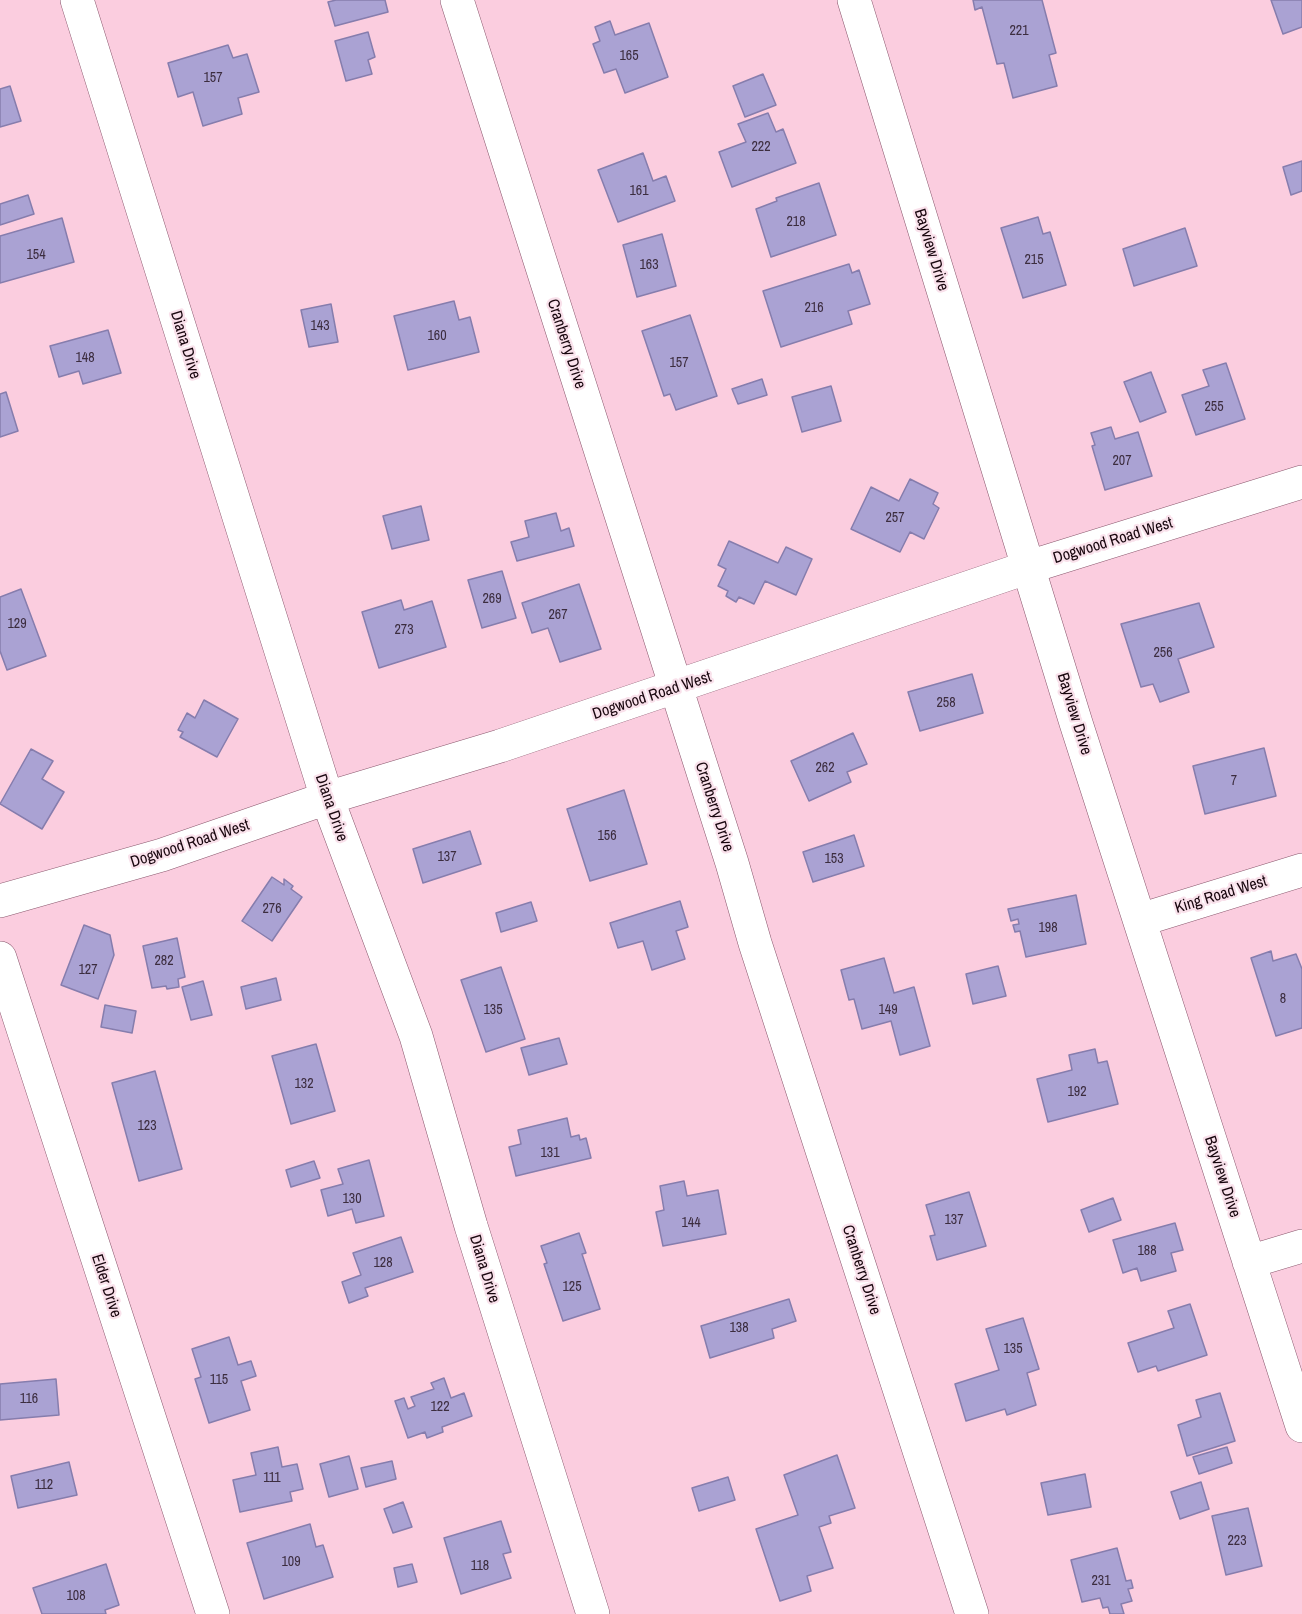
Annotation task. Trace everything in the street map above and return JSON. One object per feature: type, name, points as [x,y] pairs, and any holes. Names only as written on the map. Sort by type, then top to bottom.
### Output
[{"type":"street","name":"Diana Drive","points":[[77,0],[327,798],[416,1036],[471,1226],[593,1614]]},
{"type":"street","name":"Cranberry Drive","points":[[457,0],[972,1614]]},
{"type":"street","name":"Bayview Drive","points":[[854,0],[1029,567],[1302,1426]]},
{"type":"street","name":"Dogwood Road West","points":[[0,901],[162,855],[327,798],[675,689],[1029,567],[1302,482]]},
{"type":"street","name":"King Road West","points":[[1140,920],[1302,870]]},
{"type":"street","name":"Elder Drive","points":[[0,958],[213,1614]]},
{"type":"street","points":[[1249,1262],[1302,1246]]},
{"type":"building","points":[[385,0],[388,12],[335,26],[328,2]]},
{"type":"building","points":[[973,0],[1042,0],[1056,53],[1049,55],[1057,86],[1013,98],[1004,63],[997,64],[982,7],[975,10]]},
{"type":"building","points":[[1271,0],[1302,0],[1302,27],[1283,34]]},
{"type":"building","points":[[610,21],[615,35],[649,23],[668,77],[625,93],[616,69],[604,73],[593,44],[600,41],[595,27]]},
{"type":"building","points":[[368,32],[375,57],[368,60],[372,74],[346,81],[335,41]]},
{"type":"building","points":[[228,45],[233,58],[247,54],[259,92],[238,98],[242,114],[203,126],[193,92],[178,97],[168,63]]},
{"type":"building","points":[[763,74],[776,105],[745,117],[733,86]]},
{"type":"building","points":[[10,86],[21,121],[0,127],[0,89]]},
{"type":"building","points":[[768,113],[776,132],[783,129],[796,163],[732,187],[719,152],[746,142],[738,124]]},
{"type":"building","points":[[643,153],[653,181],[666,176],[675,201],[618,222],[598,170]]},
{"type":"building","points":[[1302,161],[1302,191],[1291,195],[1283,167]]},
{"type":"building","points":[[819,183],[836,235],[771,257],[756,209],[777,201],[776,198]]},
{"type":"building","points":[[28,195],[34,214],[0,225],[0,204]]},
{"type":"building","points":[[1038,217],[1043,234],[1050,232],[1066,285],[1023,298],[1001,228]]},
{"type":"building","points":[[62,218],[74,262],[0,283],[0,236]]},
{"type":"building","points":[[1185,228],[1197,266],[1134,286],[1123,249]]},
{"type":"building","points":[[662,234],[676,286],[637,297],[623,245]]},
{"type":"building","points":[[849,264],[852,273],[859,270],[870,304],[848,311],[852,324],[781,347],[763,291]]},
{"type":"building","points":[[454,301],[459,320],[470,317],[479,352],[408,370],[394,316]]},
{"type":"building","points":[[331,304],[338,342],[309,347],[301,310]]},
{"type":"building","points":[[690,315],[717,396],[676,410],[670,394],[664,396],[642,331]]},
{"type":"building","points":[[108,330],[121,373],[83,384],[79,371],[59,377],[50,346]]},
{"type":"building","points":[[1226,363],[1245,419],[1196,435],[1182,395],[1209,386],[1203,370]]},
{"type":"building","points":[[1151,372],[1166,412],[1140,422],[1124,382]]},
{"type":"building","points":[[762,379],[767,395],[738,404],[732,389]]},
{"type":"building","points":[[831,386],[841,421],[802,432],[792,397]]},
{"type":"building","points":[[6,392],[18,431],[0,437],[0,394]]},
{"type":"building","points":[[1111,427],[1115,439],[1138,432],[1152,476],[1105,490],[1092,446],[1095,445],[1091,433]]},
{"type":"building","points":[[910,479],[938,493],[933,504],[939,508],[924,539],[910,532],[900,552],[851,529],[871,487],[899,501]]},
{"type":"building","points":[[421,506],[429,540],[392,549],[383,516]]},
{"type":"building","points":[[556,513],[561,531],[569,528],[574,546],[517,561],[511,542],[529,537],[525,521]]},
{"type":"building","points":[[729,541],[778,563],[786,547],[812,559],[796,595],[765,581],[754,604],[739,597],[736,602],[726,596],[728,591],[718,586],[726,569],[718,565]]},
{"type":"building","points":[[502,571],[516,618],[482,628],[468,580]]},
{"type":"building","points":[[579,584],[601,649],[560,662],[548,628],[532,633],[522,603]]},
{"type":"building","points":[[21,589],[46,656],[7,670],[0,651],[0,597]]},
{"type":"building","points":[[401,600],[404,610],[432,601],[446,647],[379,668],[362,612]]},
{"type":"building","points":[[1199,603],[1214,647],[1178,659],[1189,692],[1160,702],[1153,684],[1141,687],[1121,624]]},
{"type":"building","points":[[972,674],[983,713],[920,731],[908,692]]},
{"type":"building","points":[[204,700],[238,719],[217,757],[180,737],[183,732],[178,730],[187,713],[195,718]]},
{"type":"building","points":[[853,733],[867,764],[847,772],[851,782],[809,801],[791,761]]},
{"type":"building","points":[[1264,748],[1276,796],[1205,814],[1193,766]]},
{"type":"building","points":[[31,749],[53,761],[42,779],[64,792],[42,829],[0,804]]},
{"type":"building","points":[[624,790],[647,864],[590,881],[567,809]]},
{"type":"building","points":[[470,831],[481,864],[423,883],[413,849]]},
{"type":"building","points":[[854,835],[864,866],[813,882],[803,852]]},
{"type":"building","points":[[272,877],[284,885],[284,879],[293,886],[291,889],[302,897],[272,941],[242,921]]},
{"type":"building","points":[[1076,895],[1086,944],[1026,957],[1020,931],[1015,932],[1013,925],[1019,924],[1018,919],[1011,921],[1008,909]]},
{"type":"building","points":[[680,901],[688,927],[676,931],[685,959],[652,970],[643,941],[618,948],[610,923]]},
{"type":"building","points":[[531,902],[537,921],[501,932],[496,913]]},
{"type":"building","points":[[84,925],[110,935],[114,955],[98,999],[61,985]]},
{"type":"building","points":[[177,938],[185,977],[178,979],[179,987],[152,988],[143,946]]},
{"type":"building","points":[[1271,951],[1273,961],[1296,954],[1302,969],[1302,1028],[1276,1036],[1251,958]]},
{"type":"building","points":[[884,958],[894,993],[914,987],[930,1046],[900,1055],[891,1021],[862,1029],[854,999],[849,1000],[841,970]]},
{"type":"building","points":[[998,966],[1006,996],[973,1004],[966,974]]},
{"type":"building","points":[[501,967],[525,1039],[486,1052],[461,980]]},
{"type":"building","points":[[276,978],[281,1000],[246,1009],[241,987]]},
{"type":"building","points":[[203,981],[212,1015],[191,1020],[182,987]]},
{"type":"building","points":[[105,1005],[136,1011],[132,1033],[101,1027]]},
{"type":"building","points":[[559,1038],[567,1064],[529,1075],[521,1048]]},
{"type":"building","points":[[316,1044],[335,1111],[291,1124],[272,1056]]},
{"type":"building","points":[[1095,1049],[1098,1063],[1107,1061],[1118,1104],[1048,1122],[1037,1079],[1072,1070],[1069,1055]]},
{"type":"building","points":[[155,1071],[182,1169],[139,1181],[112,1083]]},
{"type":"building","points":[[567,1118],[571,1137],[579,1135],[580,1140],[586,1138],[591,1158],[516,1176],[509,1147],[521,1144],[518,1130]]},
{"type":"building","points":[[369,1160],[384,1216],[356,1223],[352,1209],[328,1216],[321,1190],[343,1184],[338,1169]]},
{"type":"building","points":[[314,1161],[320,1178],[291,1187],[286,1170]]},
{"type":"building","points":[[684,1181],[687,1196],[718,1190],[726,1234],[663,1246],[656,1212],[664,1210],[660,1186]]},
{"type":"building","points":[[969,1192],[986,1246],[937,1260],[930,1236],[935,1235],[926,1205]]},
{"type":"building","points":[[1113,1198],[1121,1220],[1089,1232],[1081,1210]]},
{"type":"building","points":[[1175,1223],[1183,1250],[1171,1253],[1176,1271],[1141,1281],[1137,1268],[1123,1273],[1113,1240]]},
{"type":"building","points":[[579,1233],[586,1253],[582,1254],[600,1309],[563,1321],[544,1264],[547,1263],[541,1246]]},
{"type":"building","points":[[401,1237],[413,1272],[365,1288],[368,1296],[349,1303],[342,1282],[361,1275],[353,1253]]},
{"type":"building","points":[[789,1299],[796,1321],[772,1329],[774,1338],[710,1358],[701,1326]]},
{"type":"building","points":[[1190,1304],[1207,1355],[1158,1371],[1156,1366],[1138,1372],[1128,1343],[1174,1328],[1168,1311]]},
{"type":"building","points":[[1023,1318],[1039,1369],[1027,1373],[1036,1405],[1007,1415],[1005,1409],[966,1421],[955,1384],[999,1370],[986,1329]]},
{"type":"building","points":[[229,1337],[238,1365],[251,1361],[256,1376],[241,1381],[250,1410],[209,1423],[195,1379],[201,1377],[192,1349]]},
{"type":"building","points":[[444,1378],[451,1398],[464,1393],[472,1416],[442,1427],[443,1432],[427,1438],[425,1432],[408,1438],[395,1401],[404,1398],[408,1409],[415,1406],[411,1397],[434,1389],[431,1383]]},
{"type":"building","points":[[56,1379],[59,1415],[0,1420],[0,1384]]},
{"type":"building","points":[[1220,1393],[1235,1441],[1187,1456],[1178,1425],[1201,1417],[1196,1400]]},
{"type":"building","points":[[278,1447],[282,1467],[297,1464],[303,1489],[290,1492],[292,1501],[240,1512],[233,1480],[256,1475],[251,1453]]},
{"type":"building","points":[[1227,1447],[1232,1463],[1199,1474],[1193,1457]]},
{"type":"building","points":[[837,1455],[855,1508],[829,1516],[831,1523],[819,1527],[833,1568],[807,1576],[811,1591],[780,1601],[756,1529],[798,1515],[784,1475]]},
{"type":"building","points":[[349,1456],[358,1489],[329,1497],[320,1464]]},
{"type":"building","points":[[392,1461],[396,1479],[366,1487],[361,1468]]},
{"type":"building","points":[[69,1462],[77,1495],[18,1508],[11,1476]]},
{"type":"building","points":[[1085,1474],[1091,1507],[1048,1515],[1041,1483]]},
{"type":"building","points":[[728,1477],[735,1500],[699,1511],[692,1488]]},
{"type":"building","points":[[1201,1482],[1209,1509],[1180,1519],[1171,1492]]},
{"type":"building","points":[[403,1502],[412,1527],[393,1533],[384,1509]]},
{"type":"building","points":[[1248,1508],[1262,1566],[1226,1575],[1212,1516]]},
{"type":"building","points":[[501,1521],[511,1552],[503,1554],[511,1578],[461,1594],[444,1538]]},
{"type":"building","points":[[310,1524],[316,1547],[323,1545],[333,1577],[264,1599],[247,1543]]},
{"type":"building","points":[[1117,1548],[1126,1581],[1131,1580],[1133,1588],[1128,1589],[1132,1601],[1121,1604],[1124,1614],[1110,1614],[1108,1607],[1103,1608],[1100,1598],[1082,1602],[1071,1560]]},
{"type":"building","points":[[106,1564],[119,1605],[105,1610],[106,1614],[42,1614],[33,1588]]},
{"type":"building","points":[[412,1564],[417,1582],[398,1587],[394,1568]]}]
